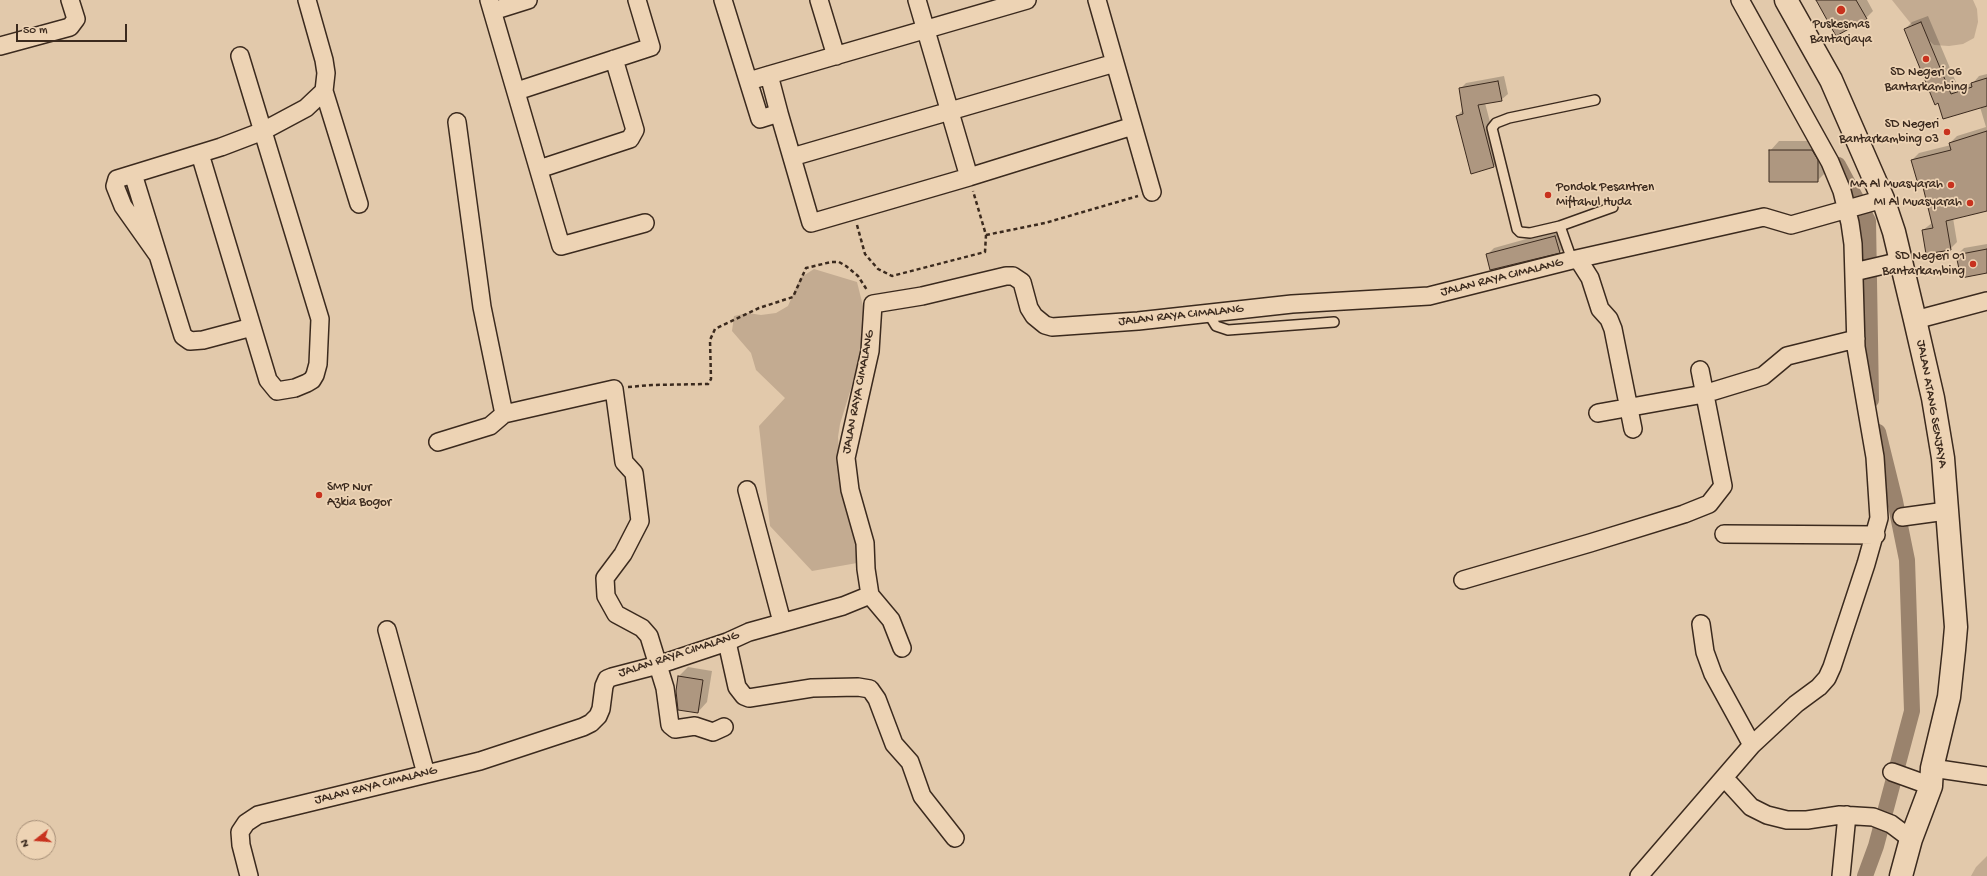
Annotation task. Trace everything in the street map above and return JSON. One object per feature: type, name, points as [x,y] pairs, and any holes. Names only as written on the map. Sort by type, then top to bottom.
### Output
[{"type":"main road","name":"JALAN ATANG SENJAYA","points":[[1786,0],[1831,80],[1877,200],[1894,263],[1915,320],[1933,398],[1940,443],[1956,627],[1949,697],[1940,741],[1925,777],[1901,876]]},
{"type":"street","points":[[0,45],[70,27],[76,19],[70,0]]},
{"type":"street","points":[[307,0],[324,60],[326,73],[324,91],[359,204]]},
{"type":"street","points":[[528,0],[491,6],[561,246],[644,222]]},
{"type":"street","points":[[517,91],[651,47],[637,0]]},
{"type":"street","points":[[723,0],[760,119],[779,113]]},
{"type":"street","points":[[819,0],[836,56]]},
{"type":"street","points":[[917,0],[969,177]]},
{"type":"street","points":[[749,82],[926,29],[1005,3],[1027,0]]},
{"type":"street","points":[[1097,0],[1152,192]]},
{"type":"street","points":[[1639,876],[1752,745],[1796,704],[1819,687],[1830,673],[1885,522],[1865,394],[1857,359],[1856,339],[1861,270],[1850,223],[1849,208],[1830,162],[1740,0]]},
{"type":"street","points":[[200,154],[268,380],[277,391],[295,388],[312,380],[318,364],[320,319],[240,56]]},
{"type":"street","points":[[539,169],[630,139],[635,130],[614,59]]},
{"type":"street","points":[[792,157],[1115,63]]},
{"type":"street","points":[[769,75],[811,223],[969,177],[1133,126]]},
{"type":"street","points":[[252,327],[203,340],[190,341],[186,339],[181,330],[133,174],[200,154],[263,131],[306,108],[324,91]]},
{"type":"street","points":[[457,122],[482,307],[504,414]]},
{"type":"street","name":"JALAN RAYA CIMALANG","points":[[249,876],[240,839],[243,827],[252,818],[258,815],[480,761],[583,727],[591,723],[598,716],[602,700],[602,691],[607,679],[658,665],[727,642],[749,632],[856,602],[870,594],[864,543],[850,490],[846,458],[870,351],[873,304],[922,296],[1006,276],[1013,276],[1022,282],[1029,308],[1034,316],[1045,325],[1052,327],[1292,304],[1429,296],[1575,259],[1764,217],[1791,225],[1877,200]]},
{"type":"street","points":[[1575,259],[1590,278],[1600,309],[1609,319],[1613,329],[1633,429]]},
{"type":"street","points":[[1861,270],[1894,263]]},
{"type":"street","points":[[1915,320],[1987,301]]},
{"type":"street","points":[[1598,413],[1704,394],[1763,376],[1787,356],[1856,339]]},
{"type":"street","points":[[1463,580],[1684,514],[1709,504],[1723,486],[1700,370]]},
{"type":"street","points":[[438,442],[490,426],[504,414],[614,389],[624,462],[634,472],[640,522],[623,554],[605,578],[604,583],[609,602],[616,614],[646,631],[667,696],[670,725],[676,729],[695,726],[713,732],[724,727]]},
{"type":"street","points":[[747,490],[782,622]]},
{"type":"street","points":[[1724,534],[1885,522],[1946,511]]},
{"type":"street","points":[[870,594],[891,620],[902,648]]},
{"type":"street","points":[[1701,624],[1705,652],[1713,674],[1752,745]]},
{"type":"street","points":[[387,630],[426,774]]},
{"type":"street","points":[[727,642],[737,688],[744,696],[749,698],[812,688],[858,687],[870,689],[877,699],[894,744],[910,762],[922,796],[955,838]]},
{"type":"street","points":[[1892,772],[1925,777],[1987,776]]},
{"type":"street","points":[[1730,784],[1751,807],[1767,815],[1787,820],[1807,820],[1847,815],[1873,817],[1891,824],[1911,839]]},
{"type":"street","points":[[1841,876],[1847,815]]},
{"type":"lane","points":[[1595,100],[1509,118],[1496,123],[1492,128],[1517,230],[1520,232],[1530,233],[1560,226],[1613,207]]},
{"type":"lane","points":[[1560,226],[1575,259]]},
{"type":"lane","points":[[1208,313],[1216,326],[1228,330],[1334,322]]},
{"type":"path","points":[[852,211],[865,254],[878,269],[892,276],[986,252],[986,235],[969,177]]},
{"type":"path","points":[[986,235],[1045,223],[1152,192]]},
{"type":"path","points":[[614,389],[652,385],[708,384],[710,381],[710,340],[715,329],[759,308],[793,297],[806,268],[830,262],[846,266],[863,282],[873,304]]},
{"type":"shaded area","points":[[1892,0],[1973,0],[1977,9],[1978,22],[1974,38],[1963,44],[1949,46],[1934,45],[1912,25]]},
{"type":"shaded area","points":[[814,269],[857,282],[869,330],[840,424],[838,437],[841,482],[863,551],[857,563],[812,571],[770,526],[759,426],[785,398],[756,370],[751,353],[732,331],[734,316],[748,313],[761,315],[776,313],[788,306],[800,278]]},
{"type":"shaded area","points":[[1987,856],[1987,876],[1971,876],[1976,867]]},
{"type":"building","name":"Puskesmas Bantarjaya","points":[[1816,0],[1856,0],[1867,19],[1836,36]]},
{"type":"building","name":"SD Negeri 06 Bantarkambing","points":[[1921,22],[1951,94],[1972,87],[1971,83],[1987,78],[1987,106],[1943,119],[1938,103],[1935,105],[1904,29]]},
{"type":"building","points":[[1498,81],[1502,101],[1478,105],[1494,167],[1471,174],[1456,116],[1463,114],[1459,88]]},
{"type":"building","points":[[1987,131],[1987,211],[1946,221],[1951,250],[1926,254],[1922,230],[1933,228],[1922,183],[1918,184],[1911,160],[1951,150],[1949,143]]},
{"type":"building","points":[[1769,150],[1812,150],[1818,160],[1818,182],[1769,182]]},
{"type":"building","points":[[1555,236],[1560,253],[1490,270],[1486,254]]},
{"type":"building","name":"SD Negeri 01 Bantarkambing","points":[[1987,249],[1987,273],[1961,278],[1956,255]]},
{"type":"building","points":[[678,676],[703,680],[698,713],[678,710],[676,691]]},
{"type":"waterway","points":[[1838,165],[1868,221],[1871,400]]},
{"type":"waterway","points":[[1865,876],[1876,846],[1912,711],[1907,560],[1895,501],[1878,432]]},
{"type":"place","name":"Puskesmas Bantarjaya","points":[[1841,10]]},
{"type":"place","name":"SD Negeri 06 Bantarkambing","points":[[1926,59]]},
{"type":"place","name":"SD Negeri Bantarkambing 03","points":[[1947,132]]},
{"type":"place","name":"MA Al Muasyarah","points":[[1951,185]]},
{"type":"place","name":"Pondok Pesantren Miftahul Huda","points":[[1548,195]]},
{"type":"place","name":"MI Al Muasyarah","points":[[1970,203]]},
{"type":"place","name":"SD Negeri 01 Bantarkambing","points":[[1973,264]]},
{"type":"place","name":"SMP Nur Azkia Bogor","points":[[319,495]]}]
